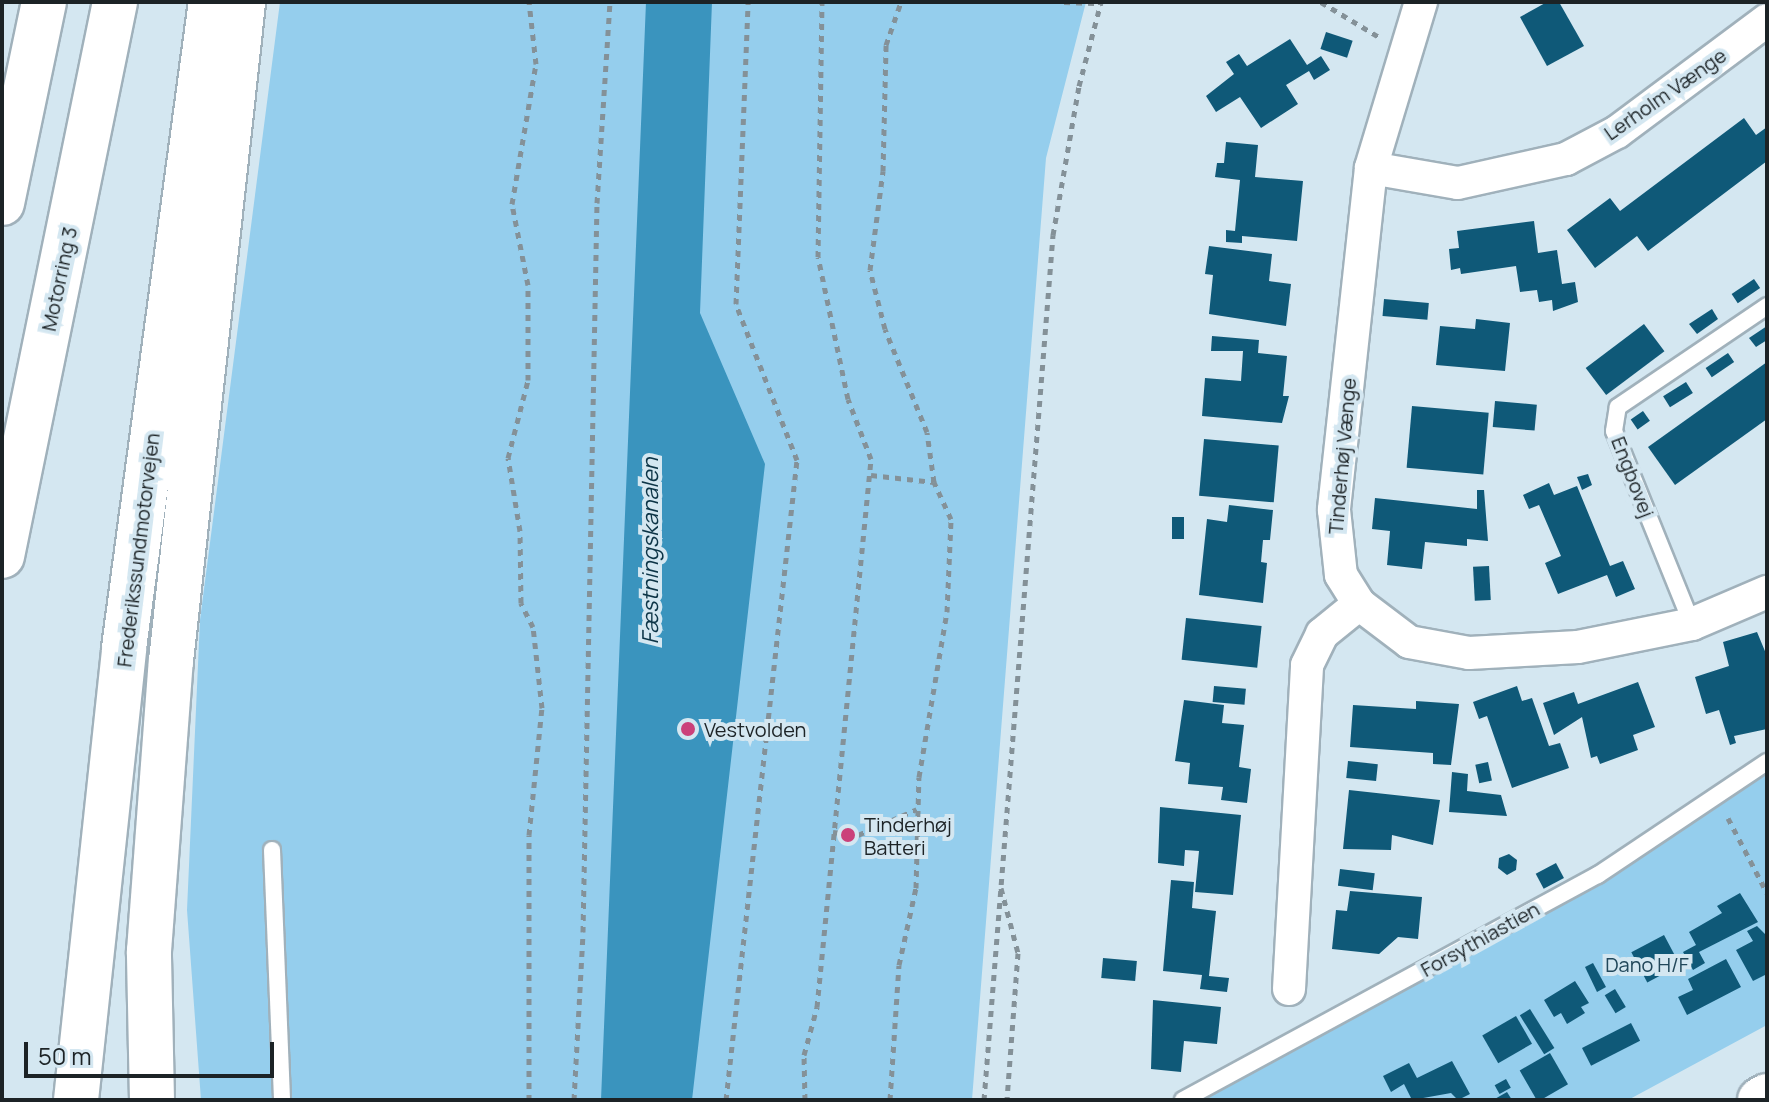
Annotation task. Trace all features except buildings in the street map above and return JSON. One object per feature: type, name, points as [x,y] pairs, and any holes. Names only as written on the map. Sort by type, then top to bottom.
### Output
[{"type":"main road","points":[[2,51],[13,2]]},
{"type":"main road","points":[[2,203],[44,2]]},
{"type":"main road","name":"Motorring 3","points":[[2,556],[115,2]]},
{"type":"main road","name":"Frederikssundmotorvejen","points":[[76,1100],[124,648],[211,2]]},
{"type":"main road","points":[[152,1100],[149,951],[171,661],[243,2]]},
{"type":"main road","points":[[1760,1100],[1767,1096]]},
{"type":"street","name":"Tinderhøj Vænge","points":[[1359,604],[1341,575],[1334,510],[1371,168],[1402,55],[1421,2]]},
{"type":"street","name":"Lerholm Vænge","points":[[1371,168],[1458,183],[1512,175],[1566,159],[1617,132],[1767,20]]},
{"type":"street","points":[[1289,989],[1307,665],[1322,634],[1359,604],[1409,642],[1469,653],[1578,647],[1692,624],[1767,592]]},
{"type":"lane","name":"Engbovej","points":[[1692,624],[1614,431],[1618,407],[1767,306]]},
{"type":"lane","name":"Forsythiastien","points":[[1183,1100],[1598,875],[1767,762]]},
{"type":"lane","points":[[272,850],[282,1100]]},
{"type":"path","points":[[529,2],[536,64],[512,204],[528,285],[528,380],[508,458],[520,531],[521,603],[533,627],[542,708],[529,835],[529,1100]]},
{"type":"path","points":[[574,1100],[583,932],[597,203],[610,2]]},
{"type":"path","points":[[726,1100],[797,460],[736,304],[748,2]]},
{"type":"path","points":[[805,1100],[804,1055],[817,1007],[871,475],[871,459],[835,348],[818,257],[822,2]]},
{"type":"path","points":[[984,1100],[1053,235],[1079,86],[1101,3],[1064,2]]},
{"type":"path","points":[[1321,2],[1402,55]]},
{"type":"path","points":[[890,1100],[899,965],[916,888],[917,809],[947,612],[951,519],[934,482],[927,432],[885,329],[870,270],[883,171],[886,45],[902,3]]},
{"type":"path","points":[[871,475],[934,482]]},
{"type":"path","points":[[1716,796],[1767,893]]},
{"type":"path","points":[[833,832],[858,835],[917,809]]},
{"type":"path","points":[[999,883],[1018,953],[1007,1100]]},
{"type":"green space","name":"Vestvolden","points":[[280,2],[1086,2],[1046,158],[972,1100],[201,1100],[187,910],[200,620]]},
{"type":"green space","name":"Dano H/F","points":[[1767,752],[1767,1025],[1628,1100],[1170,1100],[1600,864]]},
{"type":"water","name":"Fæstningskanalen","points":[[646,2],[712,2],[700,313],[765,464],[692,1100],[601,1100]]},
{"type":"place","name":"Vestvolden","points":[[688,729]]},
{"type":"place","name":"Tinderhøj Batteri","points":[[848,835]]}]
